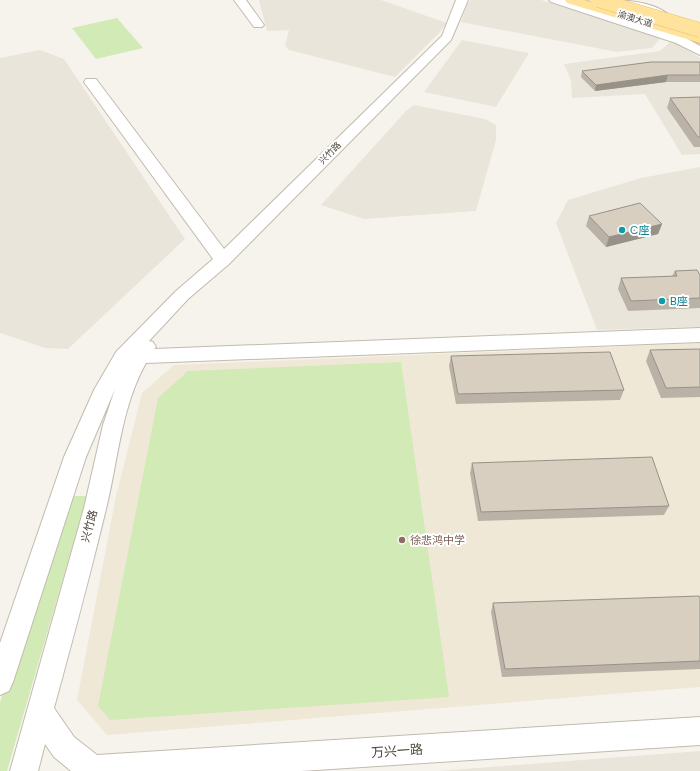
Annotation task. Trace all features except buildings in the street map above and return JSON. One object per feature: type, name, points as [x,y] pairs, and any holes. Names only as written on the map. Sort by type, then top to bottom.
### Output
[{"type":"main road","name":"渝澳大道","points":[[571,0],[700,39]]},
{"type":"main road","name":"渝澳大道","points":[[598,0],[700,30]]},
{"type":"street","points":[[240,0],[258,25]]},
{"type":"street","name":"兴竹路","points":[[0,682],[75,457],[104,390],[182,294],[223,260],[447,36],[462,0]]},
{"type":"street","points":[[555,0],[680,40],[700,51]]},
{"type":"street","points":[[603,0],[645,6],[679,27],[700,33]]},
{"type":"street","points":[[91,82],[223,260]]},
{"type":"street","points":[[131,357],[700,335]]},
{"type":"street","name":"兴竹路","points":[[24,771],[94,508],[131,357]]},
{"type":"street","points":[[40,710],[64,746],[94,771]]},
{"type":"street","name":"万兴一路","points":[[94,771],[700,731]]},
{"type":"shaded area","points":[[259,0],[381,0],[447,23],[440,32],[395,77],[289,50],[285,46],[289,30],[267,31]]},
{"type":"shaded area","points":[[471,0],[541,0],[661,38],[652,48],[617,52],[461,22],[467,5]]},
{"type":"shaded area","points":[[462,40],[529,53],[496,107],[424,92]]},
{"type":"shaded area","points":[[671,41],[700,58],[700,154],[682,155],[645,94],[572,98],[571,81],[564,64],[660,51]]},
{"type":"shaded area","points":[[40,50],[64,59],[185,239],[68,349],[45,348],[0,333],[0,58]]},
{"type":"shaded area","points":[[414,105],[485,119],[496,125],[496,140],[476,211],[364,219],[321,205],[406,111]]},
{"type":"shaded area","points":[[700,167],[700,327],[597,330],[556,223],[568,200],[641,178]]},
{"type":"shaded area","name":"徐悲鸿中学","points":[[700,343],[700,687],[107,735],[77,700],[116,496],[142,393],[174,365]]},
{"type":"shaded area","points":[[700,751],[700,771],[439,771]]},
{"type":"green space","points":[[117,18],[143,48],[96,59],[72,28]]},
{"type":"green space","points":[[401,362],[449,697],[110,720],[98,706],[158,398],[188,371]]},
{"type":"green space","points":[[72,496],[87,496],[7,771],[0,771],[0,702]]},
{"type":"place","name":"C座","points":[[622,230]]},
{"type":"place","name":"B座","points":[[662,301]]},
{"type":"place","name":"徐悲鸿中学","points":[[402,540]]}]
